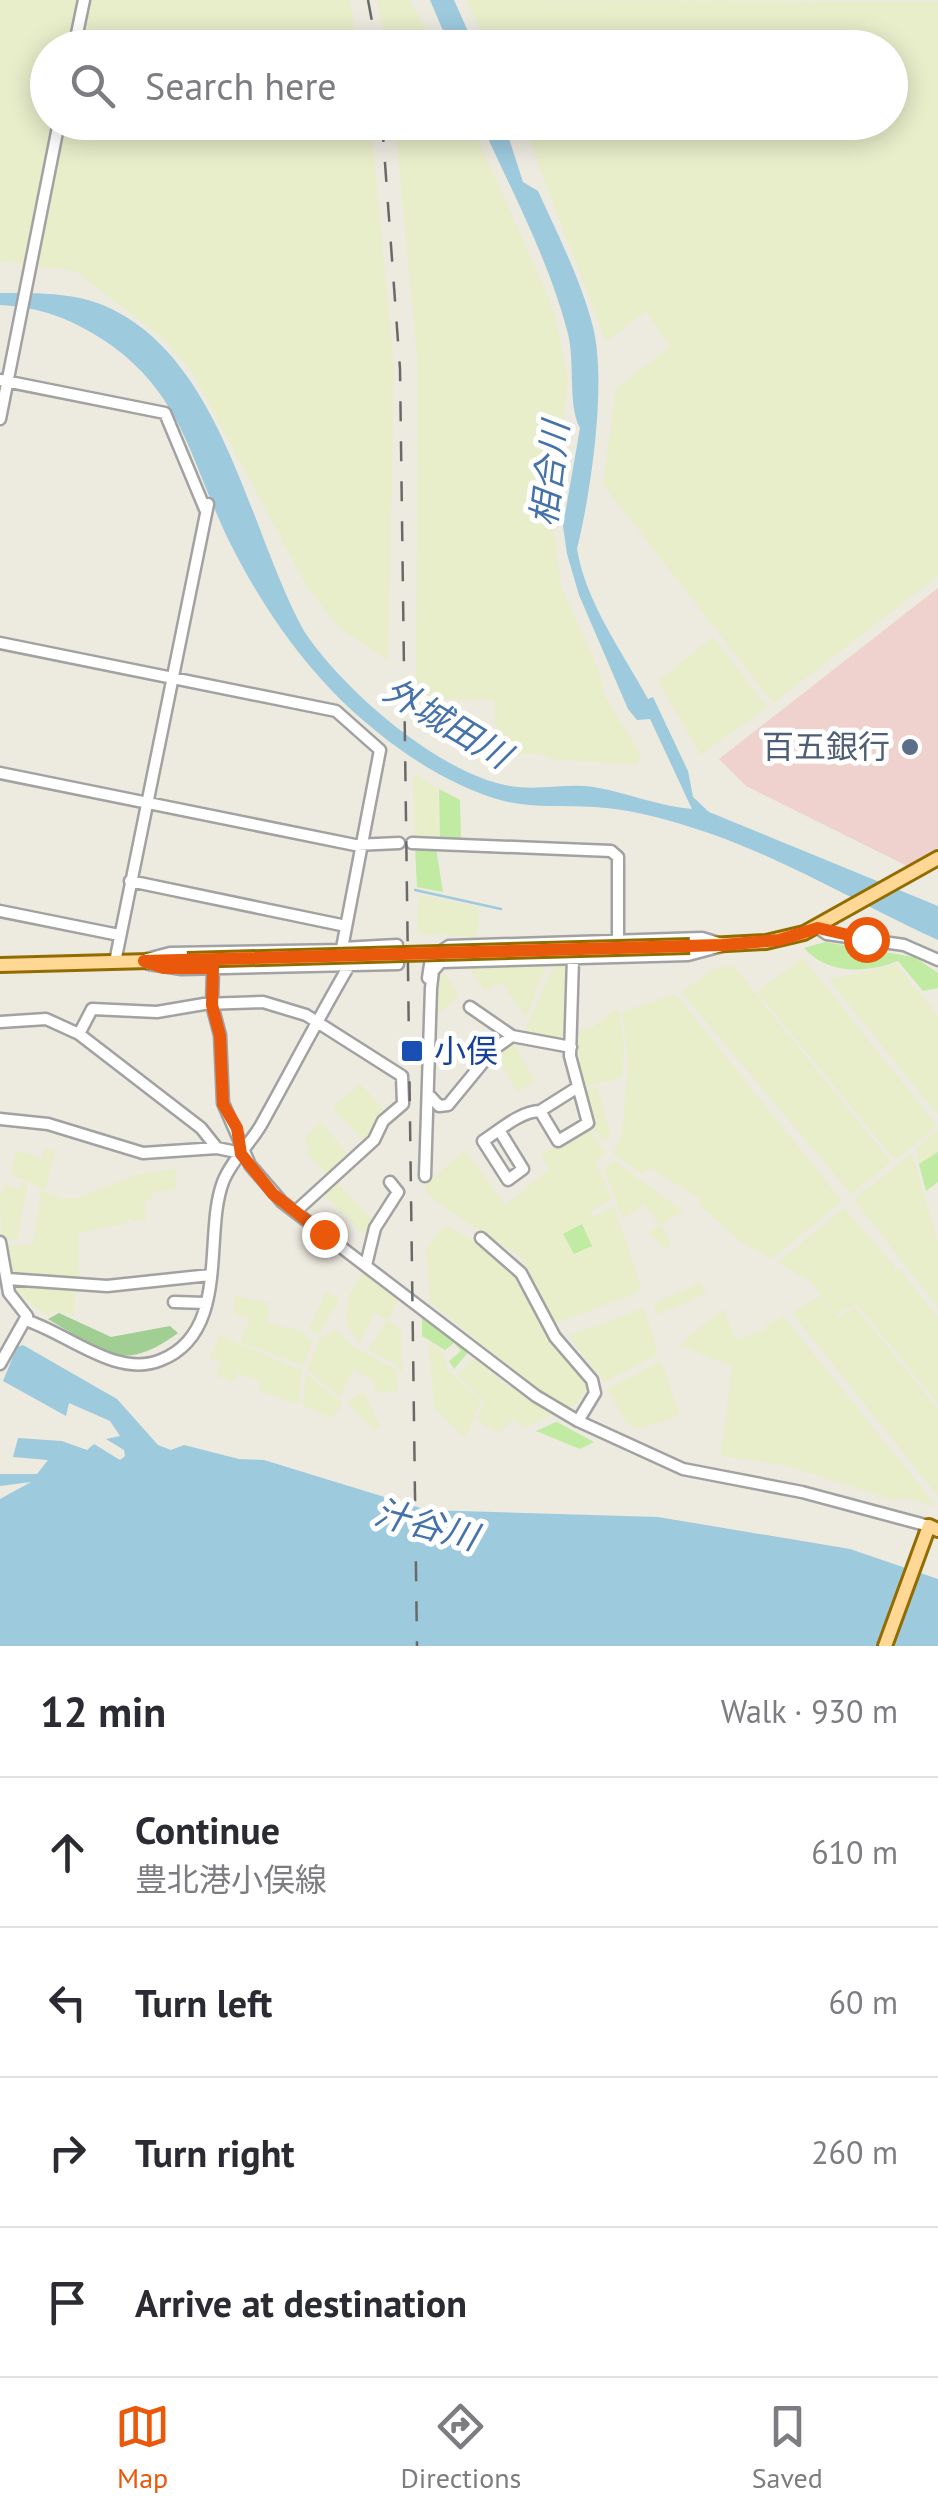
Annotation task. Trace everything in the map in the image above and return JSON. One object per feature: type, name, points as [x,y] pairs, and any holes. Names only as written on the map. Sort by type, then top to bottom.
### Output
[{"type":"main road","points":[[0,965],[784,944],[938,858]]},
{"type":"main road","points":[[885,1646],[931,1531]]},
{"type":"street","points":[[78,30],[84,0]]},
{"type":"street","points":[[0,419],[4,381],[55,140]]},
{"type":"street","points":[[4,381],[165,414],[207,507],[115,962]]},
{"type":"street","points":[[0,642],[336,712],[377,744],[364,845],[342,948],[350,964]]},
{"type":"street","points":[[0,773],[364,845],[406,843],[611,852],[618,856],[618,939]]},
{"type":"street","points":[[130,881],[346,926]]},
{"type":"street","points":[[0,911],[119,935]]},
{"type":"street","points":[[818,928],[827,934],[913,948],[938,960]]},
{"type":"street","points":[[425,1176],[430,1096],[429,964],[441,948],[516,942],[702,938],[723,945]]},
{"type":"street","points":[[516,942],[517,959]]},
{"type":"street","points":[[144,961],[170,953],[397,945]]},
{"type":"street","points":[[431,988],[434,971],[443,961],[688,955],[711,952],[723,945]]},
{"type":"street","points":[[540,1110],[558,1141],[588,1124],[571,1047],[573,958]]},
{"type":"street","points":[[144,961],[164,968],[398,964]]},
{"type":"street","points":[[25,1320],[100,1355],[149,1363],[169,1355],[196,1330],[206,1304],[223,1182],[350,964]]},
{"type":"street","points":[[213,968],[212,1005],[220,1036],[223,1104],[237,1128],[241,1154],[273,1194],[295,1212],[536,1396],[578,1422],[683,1469],[802,1492],[931,1531]]},
{"type":"street","points":[[79,1034],[92,1009],[157,1012],[263,1002],[317,1021],[402,1076],[403,1104],[383,1121],[374,1140],[295,1212]]},
{"type":"street","points":[[470,1007],[512,1036],[571,1047]]},
{"type":"street","points":[[0,1022],[46,1019],[79,1034],[200,1128],[217,1148]]},
{"type":"street","points":[[430,1096],[436,1105],[448,1105],[494,1049],[512,1036]]},
{"type":"street","points":[[499,1130],[524,1169],[508,1180],[483,1142],[499,1130],[534,1109],[540,1110],[578,1087]]},
{"type":"street","points":[[0,1119],[48,1124],[144,1152],[217,1148],[241,1154]]},
{"type":"street","points":[[366,1265],[375,1228],[398,1192],[390,1182]]},
{"type":"street","points":[[481,1238],[521,1273],[555,1337],[592,1380],[594,1393],[578,1422]]},
{"type":"street","points":[[0,1242],[9,1293],[26,1312],[0,1364]]},
{"type":"street","points":[[8,1280],[107,1286],[210,1275]]},
{"type":"street","points":[[174,1302],[206,1304]]},
{"type":"shaded area","points":[[938,588],[938,848],[909,867],[746,786],[719,759]]},
{"type":"green space","points":[[0,0],[350,0],[355,30],[30,30],[30,140],[373,140],[394,368],[388,660],[338,626],[306,585],[193,373],[162,337],[75,271],[0,261]]},
{"type":"green space","points":[[377,0],[409,0],[426,30],[383,30]]},
{"type":"green space","points":[[466,0],[938,2],[938,576],[773,703],[603,484],[616,389],[670,347],[646,311],[606,342],[529,140],[908,140],[908,30],[480,30]]},
{"type":"green space","points":[[397,140],[479,140],[553,308],[568,378],[552,514],[561,587],[599,671],[604,695],[640,753],[637,765],[550,759],[539,753],[516,755],[497,743],[494,699],[416,700],[418,367]]},
{"type":"green space","points":[[713,637],[767,707],[701,755],[658,681]]},
{"type":"green space","points":[[417,775],[438,789],[439,839],[415,839],[413,778]]},
{"type":"green space","points":[[439,789],[460,800],[461,839],[440,839]]},
{"type":"green space","points":[[415,847],[436,848],[443,892],[417,887]]},
{"type":"green space","points":[[419,895],[479,907],[477,937],[417,933]]},
{"type":"green space","points":[[825,942],[914,957],[938,973],[938,988],[923,991],[898,961],[848,969],[824,963],[804,948]]},
{"type":"green space","points":[[803,958],[937,1126],[895,1160],[757,992]]},
{"type":"green space","points":[[555,963],[568,963],[566,1043],[525,1030]]},
{"type":"green space","points":[[546,964],[526,1018],[502,983],[484,991],[468,966]]},
{"type":"green space","points":[[896,964],[938,1016],[938,1115],[829,980]]},
{"type":"green space","points":[[733,966],[891,1162],[851,1194],[681,992],[716,968]]},
{"type":"green space","points":[[444,972],[459,995],[439,1014],[437,979]]},
{"type":"green space","points":[[675,994],[842,1201],[772,1259],[742,1243],[698,1203],[701,1199],[650,1168],[642,1174],[613,1153],[622,1135],[628,1062],[622,1012]]},
{"type":"green space","points":[[618,1008],[624,1046],[622,1078],[583,1087],[574,1057],[575,1032],[593,1027]]},
{"type":"green space","points":[[512,1041],[535,1081],[517,1092],[496,1053]]},
{"type":"green space","points":[[360,1084],[386,1112],[366,1143],[332,1107]]},
{"type":"green space","points":[[597,1086],[611,1137],[602,1140],[593,1128],[584,1092]]},
{"type":"green space","points":[[320,1121],[349,1156],[328,1175],[306,1153],[310,1149],[304,1141]]},
{"type":"green space","points":[[587,1127],[606,1153],[595,1161],[612,1199],[590,1211],[594,1217],[614,1206],[641,1287],[637,1293],[554,1324],[521,1257],[445,1208],[425,1191],[425,1185],[465,1150],[505,1205],[550,1169],[540,1155]]},
{"type":"green space","points":[[938,1131],[938,1152],[919,1164],[916,1148]]},
{"type":"green space","points":[[45,1148],[55,1151],[45,1190],[11,1174],[16,1150],[42,1159]]},
{"type":"green space","points":[[938,1152],[938,1182],[926,1191],[919,1164]]},
{"type":"green space","points":[[912,1153],[938,1242],[938,1308],[854,1199]]},
{"type":"green space","points":[[613,1160],[683,1211],[661,1225],[671,1244],[665,1249],[649,1232],[660,1225],[644,1204],[623,1219],[604,1169]]},
{"type":"green space","points":[[176,1169],[175,1190],[153,1191],[152,1200],[145,1202],[146,1220],[134,1222],[129,1218],[125,1224],[78,1233],[79,1278],[9,1274],[5,1244],[33,1245],[41,1190],[63,1199],[77,1198],[139,1174]]},
{"type":"green space","points":[[333,1178],[372,1220],[366,1236],[320,1191]]},
{"type":"green space","points":[[23,1182],[27,1184],[18,1239],[2,1240],[0,1196],[6,1184],[19,1189]]},
{"type":"green space","points":[[844,1208],[895,1267],[894,1272],[899,1269],[938,1318],[938,1404],[857,1304],[836,1314],[810,1281],[778,1262]]},
{"type":"green space","points":[[582,1224],[592,1246],[574,1254],[563,1234]]},
{"type":"green space","points":[[445,1225],[486,1248],[517,1279],[560,1352],[586,1381],[587,1389],[577,1404],[567,1408],[552,1401],[430,1302],[426,1249]]},
{"type":"green space","points":[[365,1269],[400,1296],[388,1320],[401,1330],[403,1375],[396,1364],[368,1350],[387,1320],[375,1312],[359,1344],[346,1322],[349,1295]]},
{"type":"green space","points":[[12,1282],[75,1284],[74,1316],[57,1310],[47,1316],[14,1291]]},
{"type":"green space","points":[[700,1282],[706,1294],[657,1315],[653,1304]]},
{"type":"green space","points":[[327,1291],[340,1298],[319,1334],[308,1330]]},
{"type":"green space","points":[[235,1296],[269,1303],[267,1323],[301,1331],[312,1341],[304,1366],[240,1342],[250,1319],[234,1314]]},
{"type":"green space","points":[[820,1296],[838,1318],[855,1307],[938,1409],[938,1496],[792,1313]]},
{"type":"green space","points":[[644,1308],[658,1354],[604,1382],[569,1336]]},
{"type":"green space","points":[[723,1309],[736,1340],[766,1329],[766,1325],[784,1317],[936,1506],[904,1498],[893,1500],[785,1465],[721,1456],[732,1366],[679,1345]]},
{"type":"green space","points":[[422,1312],[471,1349],[454,1369],[449,1361],[461,1351],[454,1343],[445,1350],[422,1336]]},
{"type":"green space","points":[[59,1313],[111,1337],[170,1326],[178,1333],[141,1353],[112,1354],[48,1319]]},
{"type":"green space","points":[[336,1329],[349,1344],[396,1370],[398,1391],[381,1393],[374,1388],[374,1381],[353,1369],[340,1397],[307,1370],[319,1339]]},
{"type":"green space","points":[[220,1335],[302,1371],[298,1404],[258,1390],[261,1382],[238,1373],[232,1382],[216,1375],[221,1363],[209,1358]]},
{"type":"green space","points":[[428,1342],[440,1349],[449,1371],[481,1401],[465,1438],[435,1409]]},
{"type":"green space","points":[[474,1358],[509,1388],[512,1385],[551,1415],[525,1428],[513,1419],[499,1433],[477,1421],[485,1402],[457,1375]]},
{"type":"green space","points":[[661,1361],[680,1415],[639,1429],[627,1424],[607,1389]]},
{"type":"green space","points":[[306,1374],[343,1404],[331,1418],[303,1405]]},
{"type":"green space","points":[[363,1391],[380,1426],[373,1429],[347,1403]]},
{"type":"green space","points":[[556,1422],[594,1442],[580,1449],[536,1431]]},
{"type":"water","points":[[430,0],[454,0],[467,30],[443,30]]},
{"type":"water","points":[[489,140],[509,140],[523,182],[538,191],[588,309],[597,350],[598,407],[577,549],[597,608],[648,699],[653,697],[688,771],[693,797],[709,812],[938,906],[938,940],[785,864],[722,838],[631,812],[504,801],[457,784],[412,757],[333,692],[276,621],[230,543],[182,432],[152,384],[105,341],[80,326],[42,311],[0,305],[0,293],[53,294],[93,301],[145,330],[178,364],[228,450],[304,631],[342,678],[395,726],[453,765],[510,786],[594,787],[692,809],[650,719],[637,720],[628,709],[579,595],[567,554],[563,526],[580,428],[574,407],[570,342],[539,251]]},
{"type":"water","name":"汁谷川","points":[[23,1345],[117,1399],[158,1445],[171,1450],[184,1445],[239,1459],[264,1460],[427,1510],[658,1517],[850,1549],[938,1579],[938,1646],[0,1646],[0,1499],[31,1482],[0,1486],[0,1474],[37,1474],[48,1460],[13,1457],[18,1438],[62,1441],[87,1450],[94,1444],[120,1460],[125,1456],[124,1450],[106,1439],[120,1436],[110,1421],[69,1403],[66,1416],[3,1381],[17,1347]]},
{"type":"waterway","points":[[415,890],[501,909]]},
{"type":"railway","points":[[368,0],[374,30]]},
{"type":"railway","points":[[383,140],[400,369],[417,1646]]},
{"type":"place","name":"百五銀行","points":[[910,747]]},
{"type":"place","name":"小俣","points":[[412,1051]]},
{"type":"route","points":[[324,1234],[273,1194],[241,1154],[237,1128],[223,1104],[220,1036],[212,1005],[213,968],[164,968],[144,961],[723,945],[791,938],[818,928],[827,934],[866,939]]},
{"type":"water label","name":"相合川","points":[[550,474]]},
{"type":"water label","name":"外城田川","points":[[447,723]]}]
